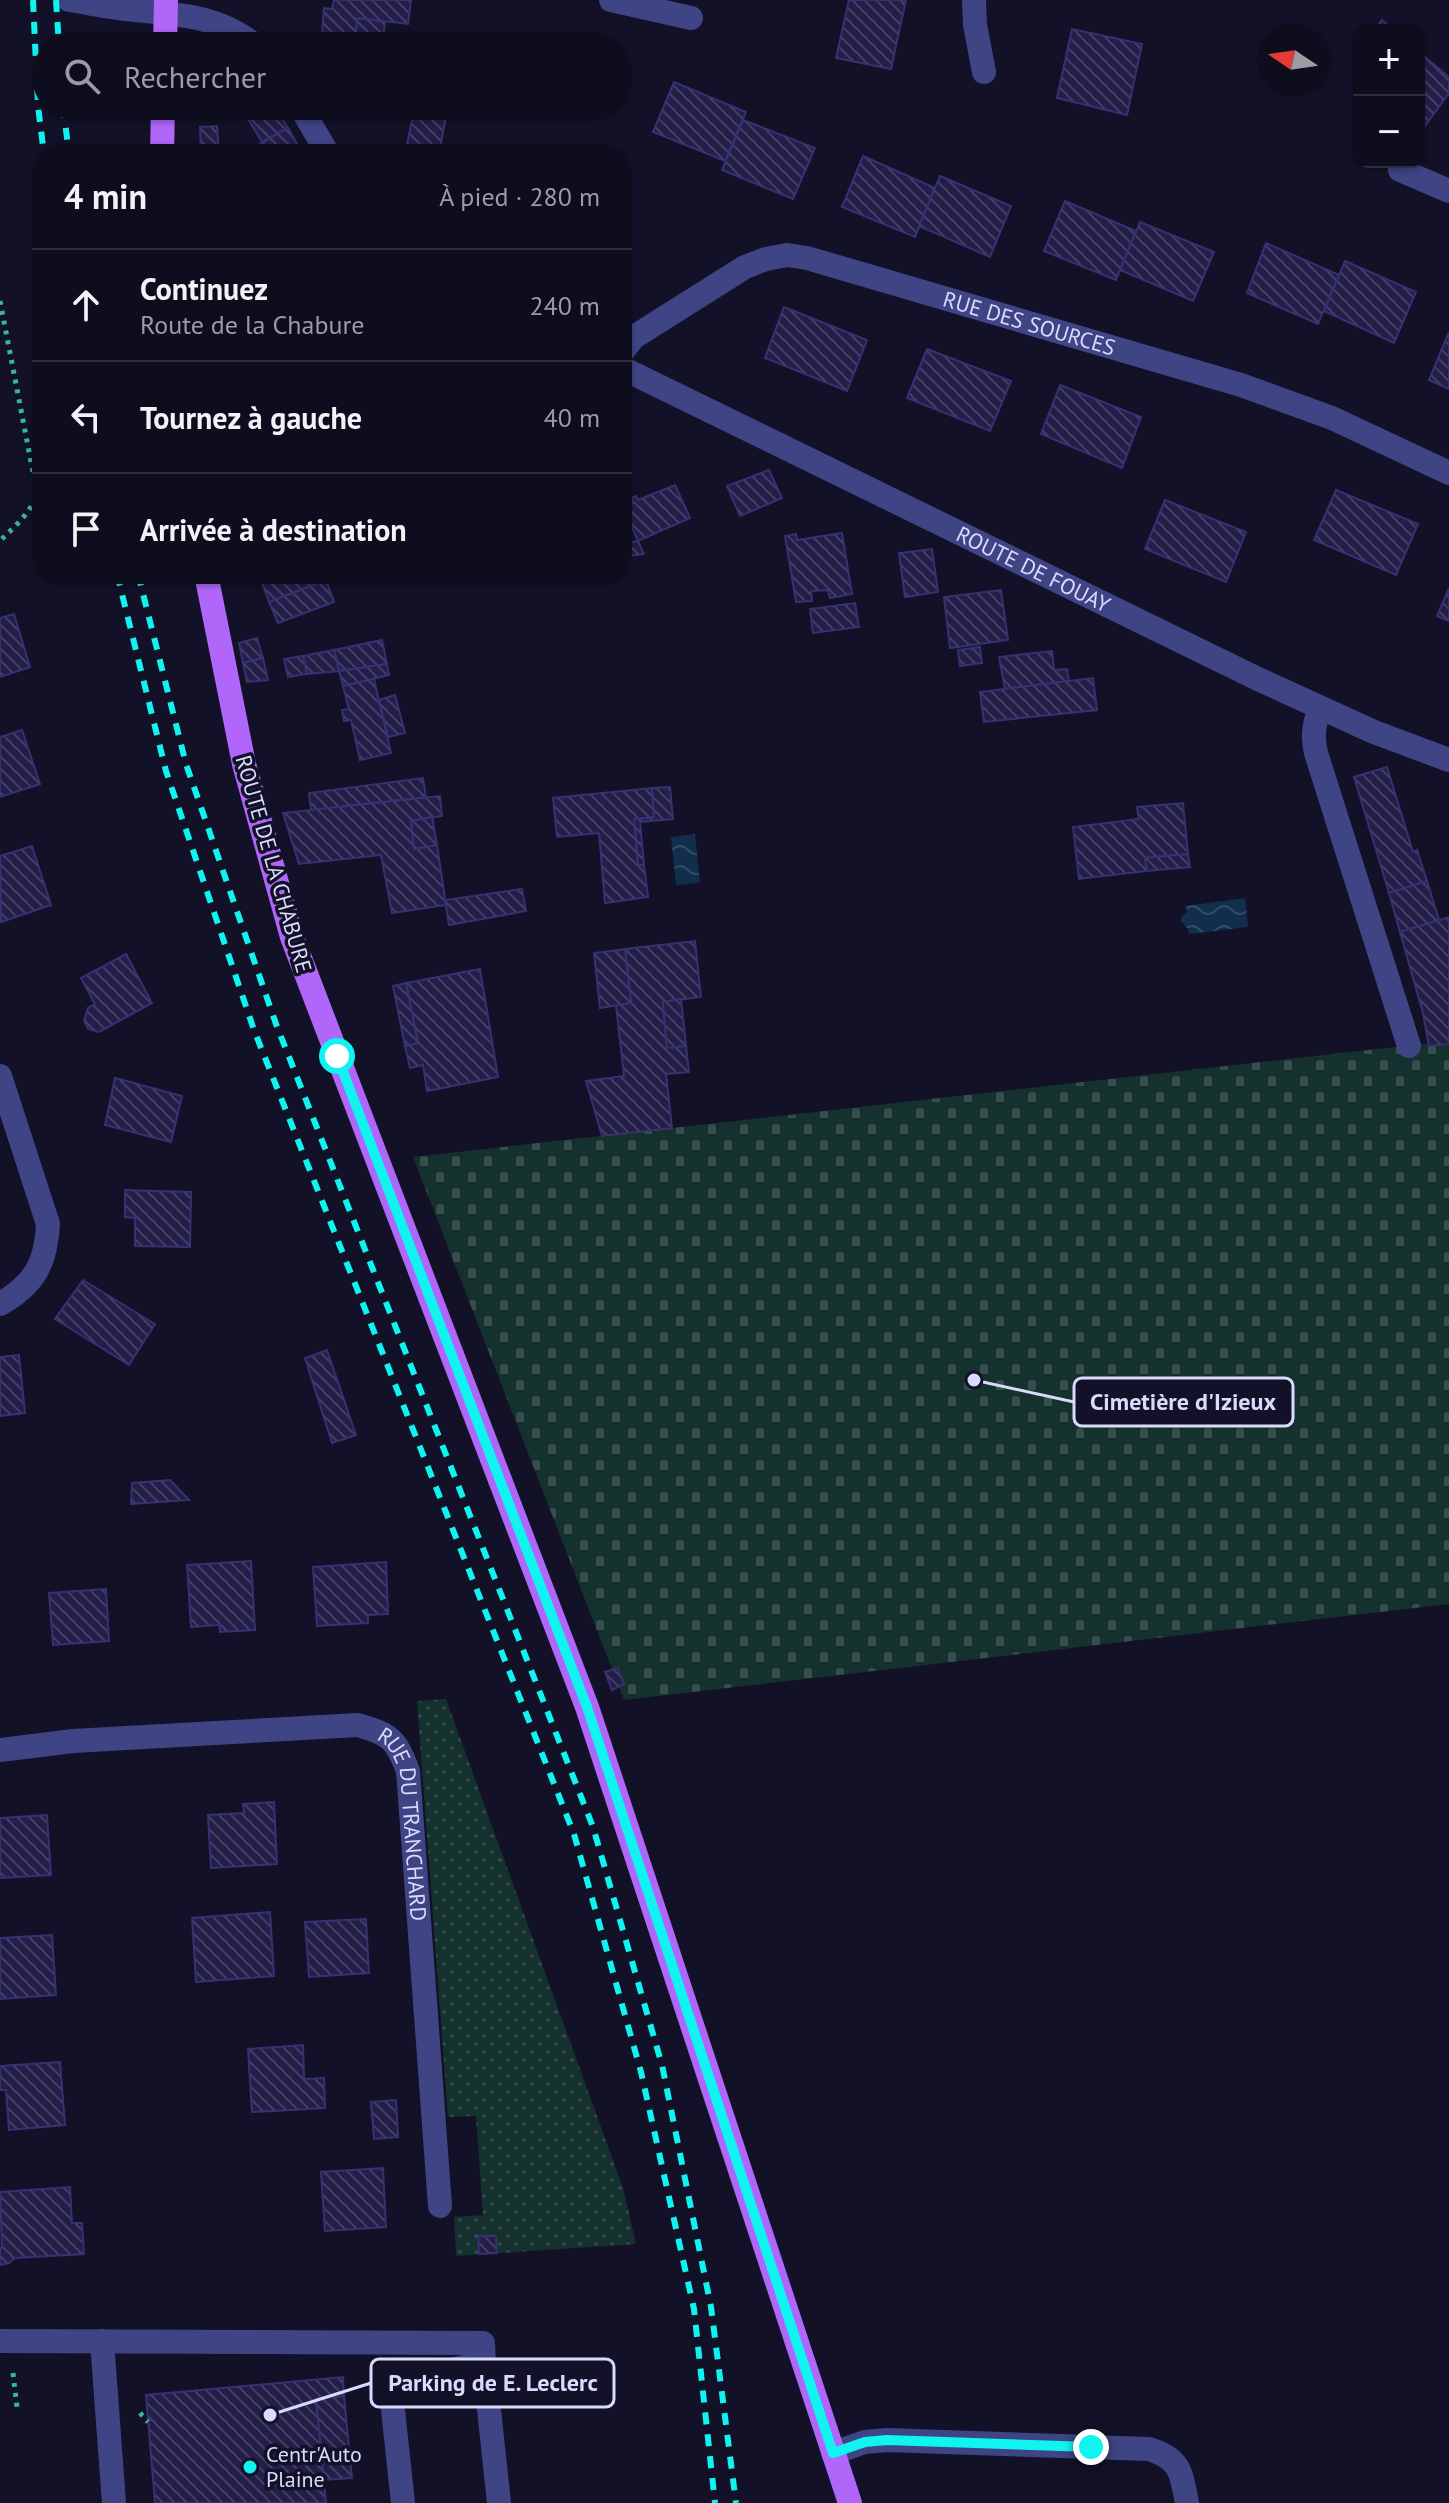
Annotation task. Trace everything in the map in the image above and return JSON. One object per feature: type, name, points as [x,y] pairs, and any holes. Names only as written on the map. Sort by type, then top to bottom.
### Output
[{"type":"main road","points":[[167,32],[170,4]]},
{"type":"main road","points":[[162,144],[163,120]]},
{"type":"main road","name":"ROUTE DE LA CHABURE","points":[[208,584],[244,764],[292,937],[587,1707],[850,2503]]},
{"type":"street","points":[[69,0],[120,9],[170,4],[237,32]]},
{"type":"street","points":[[611,0],[691,18]]},
{"type":"street","points":[[974,0],[975,25],[984,72]]},
{"type":"street","points":[[308,120],[322,144]]},
{"type":"street","points":[[1400,170],[1449,191]]},
{"type":"street","name":"RUE DES SOURCES","points":[[632,340],[745,267],[787,255],[807,258],[1241,385],[1332,418],[1449,473]]},
{"type":"street","name":"ROUTE DE FOUAY","points":[[632,373],[1320,708],[1449,760]]},
{"type":"street","points":[[1320,708],[1314,724],[1316,753],[1409,1046]]},
{"type":"street","points":[[0,1076],[48,1224],[47,1248],[37,1272],[20,1292],[0,1304]]},
{"type":"street","name":"RUE DU TRANCHARD","points":[[0,1750],[73,1741],[358,1725],[383,1732],[400,1749],[408,1771],[440,2206]]},
{"type":"street","points":[[0,2341],[483,2343],[499,2503]]},
{"type":"street","points":[[102,2341],[114,2503]]},
{"type":"street","points":[[403,2503],[390,2382],[484,2363]]},
{"type":"street","points":[[833,2453],[865,2442],[887,2440],[1149,2449],[1166,2454],[1178,2465],[1187,2503]]},
{"type":"path","points":[[0,301],[32,467]]},
{"type":"path","points":[[0,541],[32,507]]},
{"type":"green space","points":[[1449,1041],[1449,1604],[624,1700],[413,1157]]},
{"type":"green space","points":[[446,1699],[623,2188],[636,2244],[456,2256],[454,2217],[483,2215],[476,2116],[448,2117],[417,1701]]},
{"type":"water","points":[[695,834],[700,883],[676,885],[671,837]]},
{"type":"water","points":[[1245,898],[1248,927],[1189,934],[1181,921],[1187,912],[1186,906]]},
{"type":"building","points":[[334,0],[411,0],[408,24],[358,18],[356,32],[322,32],[324,8],[332,9]]},
{"type":"building","points":[[849,0],[906,0],[891,69],[836,58]]},
{"type":"building","points":[[358,18],[385,22],[384,32],[356,32]]},
{"type":"building","points":[[1072,29],[1142,44],[1127,115],[1057,98]]},
{"type":"building","points":[[1425,57],[1449,77],[1449,93],[1425,126]]},
{"type":"building","points":[[674,82],[746,112],[725,161],[653,132]]},
{"type":"building","points":[[249,120],[283,120],[288,128],[262,142]]},
{"type":"building","points":[[412,120],[445,120],[441,144],[407,144]]},
{"type":"building","points":[[743,120],[815,148],[793,199],[722,170]]},
{"type":"building","points":[[217,126],[218,144],[201,144],[200,127]]},
{"type":"building","points":[[288,128],[297,144],[260,144]]},
{"type":"building","points":[[863,156],[935,188],[915,237],[842,207]]},
{"type":"building","points":[[940,176],[1011,206],[990,257],[919,226]]},
{"type":"building","points":[[1065,201],[1136,231],[1116,280],[1044,251]]},
{"type":"building","points":[[1140,222],[1214,252],[1193,301],[1120,270]]},
{"type":"building","points":[[1266,243],[1339,275],[1318,324],[1247,293]]},
{"type":"building","points":[[1345,261],[1416,292],[1394,343],[1324,311]]},
{"type":"building","points":[[784,307],[867,340],[847,391],[765,358]]},
{"type":"building","points":[[1449,332],[1449,389],[1429,380]]},
{"type":"building","points":[[927,349],[1011,381],[990,431],[907,398]]},
{"type":"building","points":[[1060,385],[1141,417],[1122,468],[1041,434]]},
{"type":"building","points":[[769,470],[782,498],[740,516],[727,486]]},
{"type":"building","points":[[675,485],[690,518],[638,541],[632,527],[632,498],[636,496],[638,500]]},
{"type":"building","points":[[1336,490],[1418,524],[1396,575],[1314,540]]},
{"type":"building","points":[[1165,500],[1246,532],[1226,582],[1145,549]]},
{"type":"building","points":[[842,533],[852,594],[830,598],[828,590],[811,591],[812,601],[796,602],[785,536],[796,534],[797,540]]},
{"type":"building","points":[[638,541],[644,554],[632,556],[632,542]]},
{"type":"building","points":[[932,549],[938,592],[905,597],[899,553]]},
{"type":"building","points":[[263,584],[316,584],[269,602]]},
{"type":"building","points":[[316,584],[327,584],[334,602],[278,623],[269,602]]},
{"type":"building","points":[[1449,588],[1449,621],[1437,616]]},
{"type":"building","points":[[1001,590],[1008,640],[950,648],[944,597]]},
{"type":"building","points":[[855,603],[859,627],[813,633],[810,609]]},
{"type":"building","points":[[14,614],[30,667],[0,677],[0,618]]},
{"type":"building","points":[[257,638],[263,658],[243,663],[239,643]]},
{"type":"building","points":[[382,640],[387,664],[339,671],[334,650]]},
{"type":"building","points":[[980,647],[982,663],[960,666],[958,650]]},
{"type":"building","points":[[334,650],[339,671],[307,674],[303,656]]},
{"type":"building","points":[[1052,651],[1054,670],[1067,669],[1069,681],[1005,689],[999,657]]},
{"type":"building","points":[[303,656],[307,674],[288,677],[284,659]]},
{"type":"building","points":[[263,658],[268,680],[247,682],[243,663]]},
{"type":"building","points":[[387,664],[389,675],[343,686],[339,671]]},
{"type":"building","points":[[1093,678],[1097,710],[984,722],[980,692]]},
{"type":"building","points":[[374,679],[391,753],[360,760],[351,720],[344,721],[342,710],[349,709],[343,686]]},
{"type":"building","points":[[395,695],[405,733],[388,737],[379,700]]},
{"type":"building","points":[[22,730],[40,784],[0,797],[0,737]]},
{"type":"building","points":[[1387,767],[1413,852],[1417,850],[1427,881],[1389,893],[1354,777]]},
{"type":"building","points":[[423,778],[426,797],[311,810],[309,793]]},
{"type":"building","points":[[670,787],[673,819],[640,822],[644,865],[638,865],[634,819],[654,817],[652,788]]},
{"type":"building","points":[[652,788],[654,817],[634,819],[638,865],[644,865],[648,897],[605,903],[599,833],[557,837],[553,798]]},
{"type":"building","points":[[440,796],[442,816],[411,821],[414,849],[437,845],[446,905],[392,913],[381,855],[299,864],[283,813]]},
{"type":"building","points":[[1183,803],[1188,854],[1145,858],[1147,871],[1079,879],[1073,827],[1139,819],[1137,807]]},
{"type":"building","points":[[432,817],[437,845],[414,849],[411,821]]},
{"type":"building","points":[[32,846],[51,905],[1,922],[0,856]]},
{"type":"building","points":[[1188,854],[1190,867],[1147,871],[1145,858]]},
{"type":"building","points":[[1427,881],[1439,920],[1400,932],[1389,893]]},
{"type":"building","points":[[522,889],[526,911],[449,925],[445,900]]},
{"type":"building","points":[[1449,917],[1449,1044],[1429,1046],[1400,932]]},
{"type":"building","points":[[695,941],[701,997],[663,1002],[667,1048],[686,1046],[689,1072],[666,1074],[672,1128],[602,1136],[586,1081],[624,1076],[616,1005],[631,1003],[625,949]]},
{"type":"building","points":[[625,949],[631,1003],[600,1008],[594,953]]},
{"type":"building","points":[[126,954],[152,1003],[99,1032],[88,1029],[84,1021],[88,1008],[95,1004],[81,978]]},
{"type":"building","points":[[480,969],[498,1077],[427,1091],[423,1065],[410,1068],[405,1046],[418,1043],[406,983]]},
{"type":"building","points":[[406,983],[418,1043],[405,1046],[393,986]]},
{"type":"building","points":[[681,999],[686,1046],[667,1048],[663,1002]]},
{"type":"building","points":[[115,1078],[182,1096],[171,1142],[105,1125]]},
{"type":"building","points":[[125,1190],[191,1192],[190,1247],[135,1246],[135,1218],[125,1217]]},
{"type":"building","points":[[83,1280],[155,1324],[129,1365],[55,1319]]},
{"type":"building","points":[[327,1350],[356,1435],[332,1443],[305,1358]]},
{"type":"building","points":[[19,1355],[25,1413],[0,1416],[0,1357]]},
{"type":"building","points":[[170,1480],[189,1500],[131,1504],[132,1483]]},
{"type":"building","points":[[251,1561],[255,1630],[220,1632],[220,1625],[191,1627],[187,1565]]},
{"type":"building","points":[[386,1562],[388,1614],[368,1615],[368,1623],[317,1626],[313,1567]]},
{"type":"building","points":[[106,1589],[109,1641],[53,1645],[49,1593]]},
{"type":"building","points":[[618,1668],[624,1684],[612,1690],[605,1672]]},
{"type":"building","points":[[274,1802],[277,1864],[211,1868],[208,1815],[244,1813],[243,1804]]},
{"type":"building","points":[[47,1815],[51,1875],[0,1878],[0,1818]]},
{"type":"building","points":[[270,1912],[274,1976],[196,1982],[192,1918]]},
{"type":"building","points":[[366,1919],[369,1973],[309,1977],[305,1922]]},
{"type":"building","points":[[52,1935],[56,1995],[0,1999],[0,1938]]},
{"type":"building","points":[[303,2045],[304,2079],[324,2078],[325,2108],[252,2112],[248,2049]]},
{"type":"building","points":[[60,2062],[65,2125],[9,2130],[6,2090],[0,2090],[0,2066]]},
{"type":"building","points":[[396,2100],[398,2137],[374,2139],[371,2102]]},
{"type":"building","points":[[383,2168],[386,2227],[325,2231],[321,2172]]},
{"type":"building","points":[[70,2187],[72,2223],[82,2223],[84,2254],[15,2258],[0,2265],[0,2192]]},
{"type":"building","points":[[478,2236],[496,2236],[497,2253],[479,2254]]},
{"type":"building","points":[[343,2377],[344,2396],[316,2399],[326,2503],[155,2503],[146,2395]]},
{"type":"building","points":[[344,2396],[352,2478],[324,2480],[316,2399]]},
{"type":"railway","points":[[33,0],[35,32]]},
{"type":"railway","points":[[56,0],[58,32]]},
{"type":"railway","points":[[40,120],[43,144]]},
{"type":"railway","points":[[65,120],[68,144]]},
{"type":"railway","points":[[119,584],[166,771],[254,1030],[574,1834],[641,2072],[694,2309],[715,2503]]},
{"type":"railway","points":[[141,584],[186,764],[276,1024],[593,1827],[662,2065],[711,2307],[736,2503]]},
{"type":"place","name":"Cimetière d'Izieux","points":[[974,1380]]},
{"type":"place","name":"Parking de E. Leclerc","points":[[270,2415]]},
{"type":"place","name":"Centr'Auto Plaine","points":[[250,2467]]},
{"type":"route","points":[[337,1056],[587,1707],[833,2453],[865,2442],[887,2440],[1091,2447]]}]
